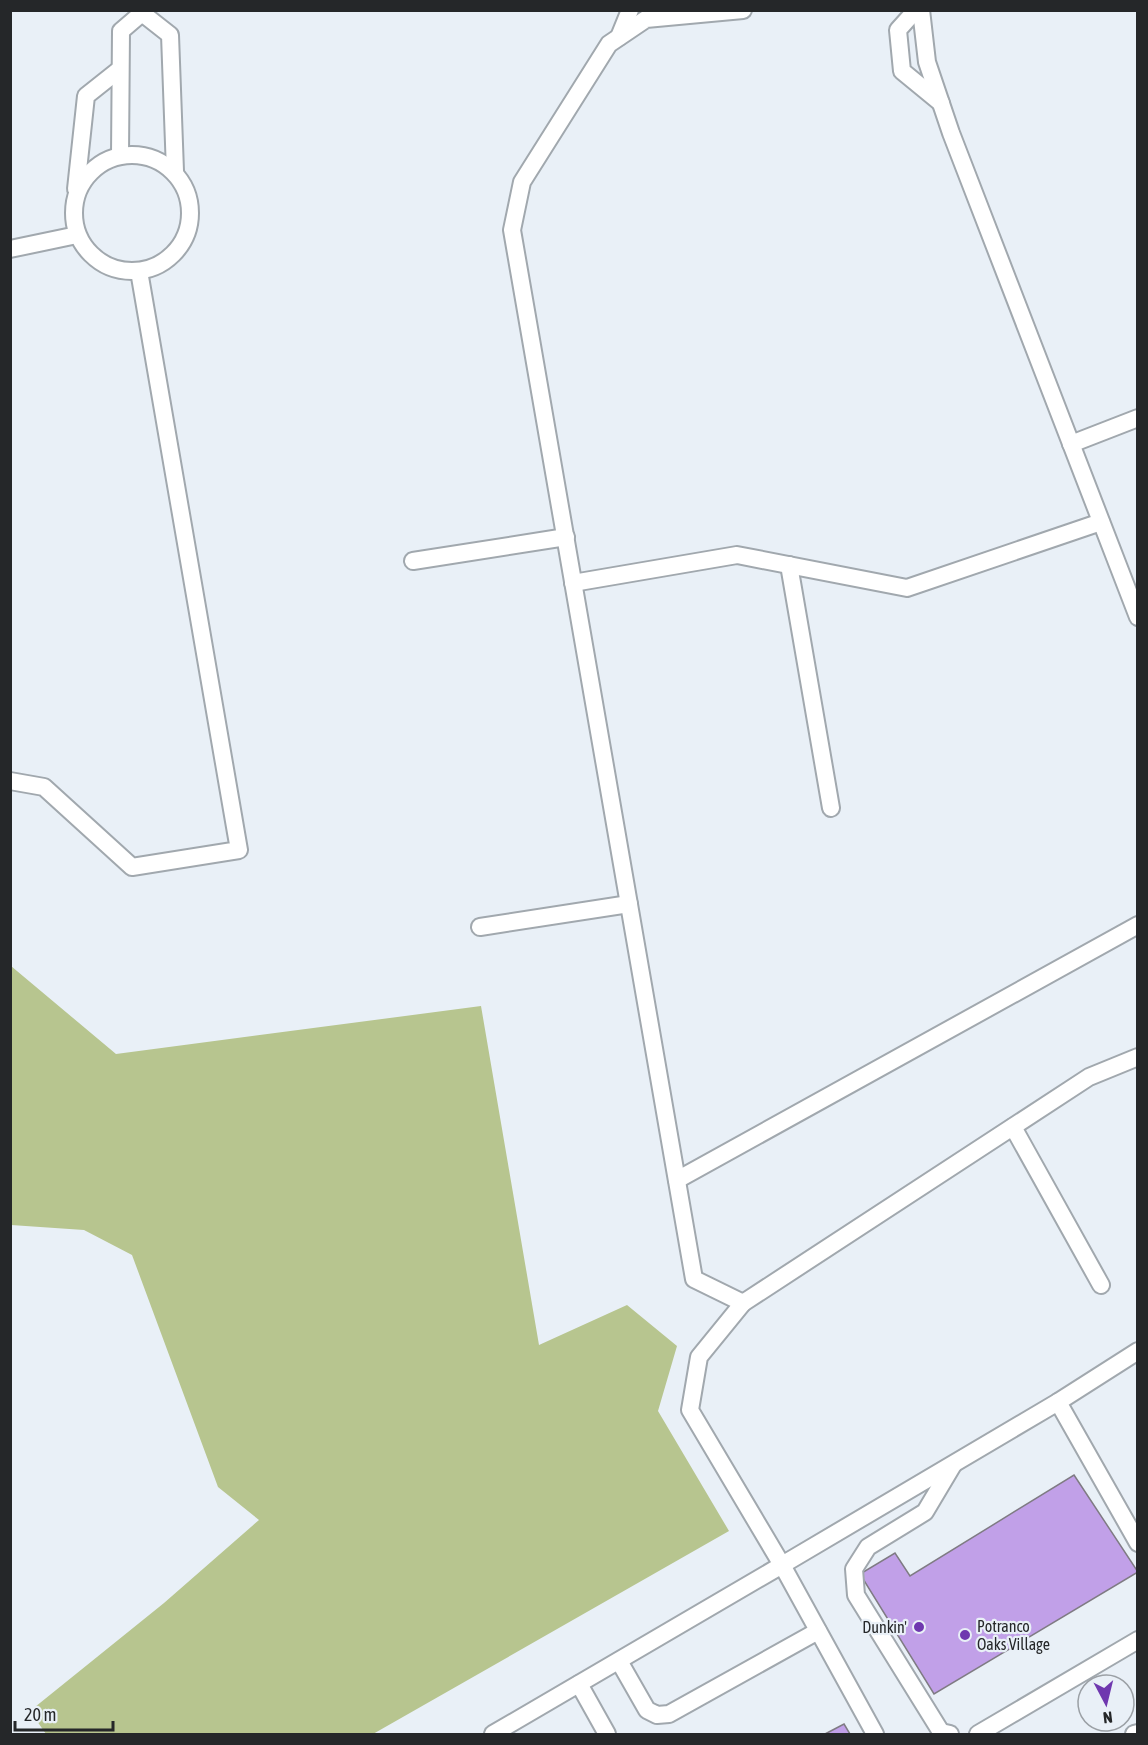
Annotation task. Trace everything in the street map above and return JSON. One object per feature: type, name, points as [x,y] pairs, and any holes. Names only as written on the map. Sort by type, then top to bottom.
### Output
[{"type":"lane","points":[[619,37],[630,10]]},
{"type":"lane","points":[[743,10],[646,19],[609,44],[522,182],[512,230],[694,1279],[743,1304]]},
{"type":"lane","points":[[916,10],[898,30],[902,71],[941,103]]},
{"type":"lane","points":[[921,10],[927,62],[941,103],[1137,617]]},
{"type":"lane","points":[[120,155],[121,31],[141,12],[171,35],[175,171]]},
{"type":"lane","points":[[76,195],[86,177],[100,163],[120,155],[140,154],[160,161],[175,171],[185,187],[191,204],[190,223],[184,241],[173,256],[157,266],[139,272],[120,270],[103,264],[88,252],[77,235],[73,215],[86,96],[120,69]]},
{"type":"lane","points":[[10,249],[77,235]]},
{"type":"lane","points":[[10,781],[44,787],[132,867],[238,850],[139,272]]},
{"type":"lane","points":[[1071,444],[1137,418]]},
{"type":"lane","points":[[573,582],[737,555],[907,588],[1101,522]]},
{"type":"lane","points":[[413,561],[566,537]]},
{"type":"lane","points":[[789,565],[831,808]]},
{"type":"lane","points":[[480,927],[629,904]]},
{"type":"lane","points":[[677,1180],[1137,925]]},
{"type":"lane","points":[[875,1734],[782,1565],[690,1410],[699,1357],[743,1304],[1089,1077],[1137,1057]]},
{"type":"lane","points":[[1013,1127],[1101,1285]]},
{"type":"lane","points":[[493,1734],[954,1464],[1058,1402],[1137,1351]]},
{"type":"lane","points":[[1058,1402],[1137,1543]]},
{"type":"lane","points":[[950,1734],[941,1732],[856,1595],[854,1569],[868,1546],[925,1512],[954,1464]]},
{"type":"lane","points":[[619,1661],[647,1710],[657,1715],[669,1714],[818,1631]]},
{"type":"lane","points":[[978,1734],[1137,1640]]},
{"type":"lane","points":[[579,1684],[607,1734]]},
{"type":"green space","points":[[11,966],[116,1054],[481,1006],[539,1345],[627,1305],[677,1346],[658,1411],[729,1531],[373,1734],[46,1734],[30,1711],[164,1603],[259,1520],[218,1487],[132,1255],[84,1230],[11,1225]]},
{"type":"building","name":"Potranco Oaks Village","points":[[1074,1475],[1138,1572],[934,1694],[860,1574],[895,1553],[910,1576]]},
{"type":"building","points":[[844,1724],[850,1734],[825,1734]]},
{"type":"place","name":"Dunkin'","points":[[919,1627]]},
{"type":"place","name":"Potranco Oaks Village","points":[[965,1635]]}]
